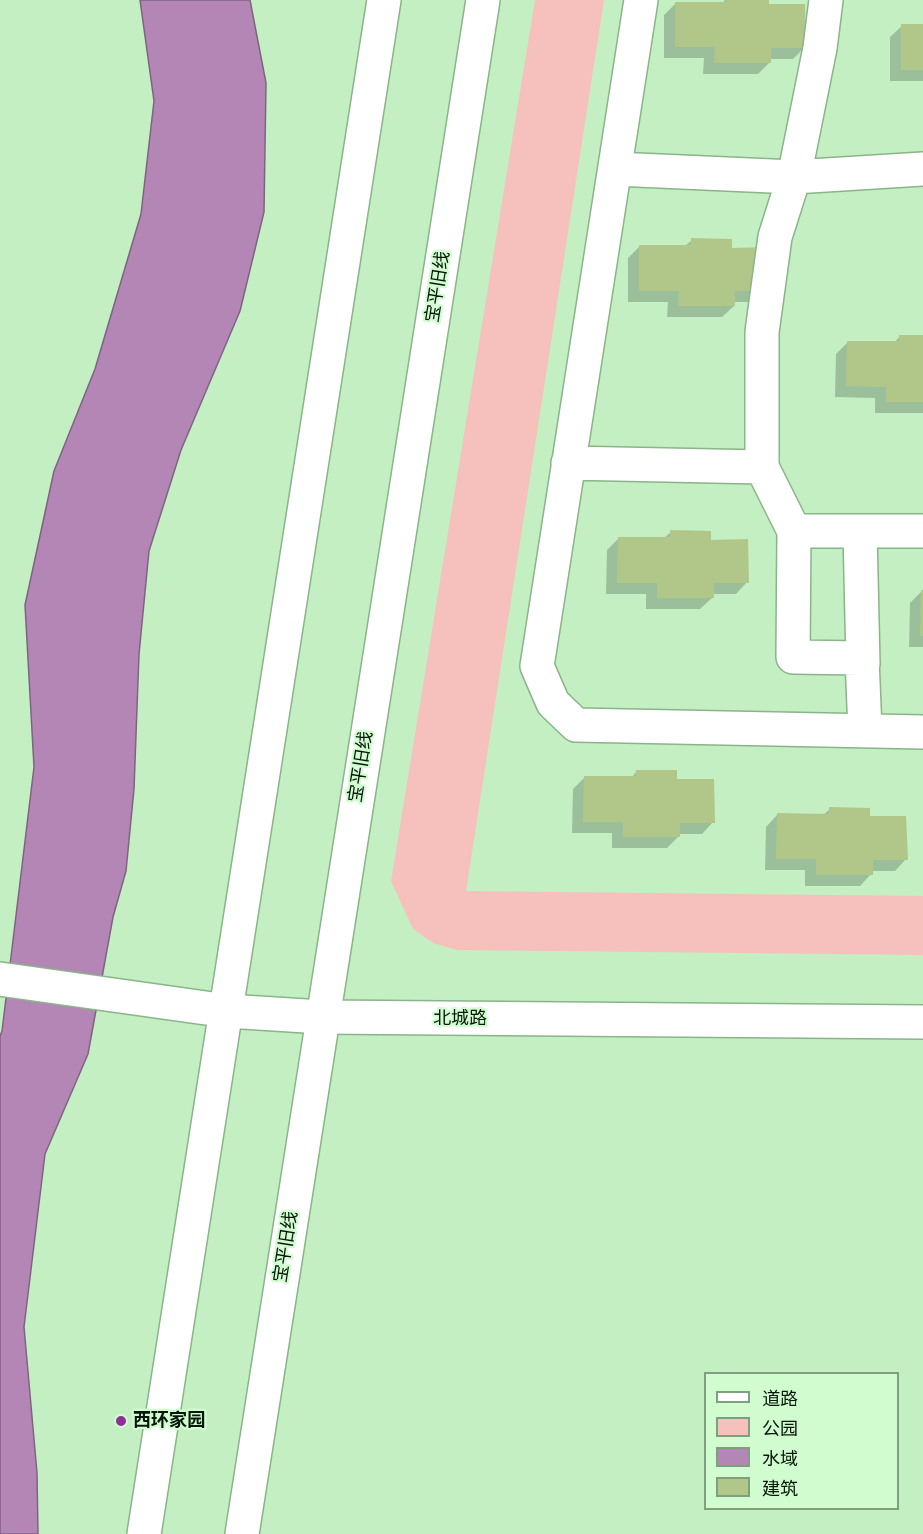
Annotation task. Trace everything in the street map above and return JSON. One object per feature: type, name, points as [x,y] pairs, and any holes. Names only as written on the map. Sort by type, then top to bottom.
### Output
[{"type":"street","points":[[144,1534],[384,0]]},
{"type":"street","name":"宝平旧线","points":[[242,1534],[483,0]]},
{"type":"street","points":[[641,0],[537,666],[553,703],[576,725],[923,732]]},
{"type":"street","points":[[826,0],[820,48],[794,177],[776,237],[762,332],[762,467],[794,531],[793,657],[862,658],[863,664]]},
{"type":"street","points":[[615,169],[794,177],[923,169]]},
{"type":"street","points":[[568,463],[762,467]]},
{"type":"street","points":[[794,531],[923,531]]},
{"type":"street","points":[[860,531],[865,730]]},
{"type":"street","name":"北城路","points":[[0,979],[227,1011],[322,1017],[923,1022]]},
{"type":"green space","points":[[535,0],[604,0],[466,891],[923,896],[923,955],[457,950],[433,943],[413,929],[391,881]]},
{"type":"water","points":[[140,0],[250,0],[266,83],[264,212],[240,311],[181,450],[149,551],[139,654],[134,789],[126,871],[113,917],[88,1054],[45,1154],[24,1327],[37,1473],[38,1534],[0,1534],[0,1036],[34,767],[25,605],[54,471],[95,369],[141,214],[154,101]]},
{"type":"building","points":[[727,0],[769,0],[769,4],[805,4],[806,48],[771,48],[771,63],[714,63],[715,47],[675,47],[675,2],[727,2]]},
{"type":"building","points":[[901,24],[923,24],[923,70],[901,70]]},
{"type":"building","points":[[691,238],[732,239],[732,248],[769,247],[770,291],[735,291],[735,306],[678,306],[679,291],[639,291],[639,245],[691,245]]},
{"type":"building","points":[[899,335],[923,335],[923,402],[886,402],[886,387],[846,386],[847,341],[899,341]]},
{"type":"building","points":[[670,530],[711,531],[711,540],[748,539],[749,583],[714,583],[714,598],[657,598],[657,583],[617,583],[618,537],[670,537]]},
{"type":"building","points":[[921,590],[923,590],[923,636],[920,636]]},
{"type":"building","points":[[636,770],[677,770],[677,779],[714,779],[715,823],[680,823],[680,837],[623,837],[623,822],[583,822],[584,776],[636,776]]},
{"type":"building","points":[[829,807],[870,808],[870,816],[906,816],[908,860],[873,860],[873,875],[816,875],[816,859],[776,859],[777,813],[829,814]]},
{"type":"place","name":"西环家园","points":[[121,1421]]}]
